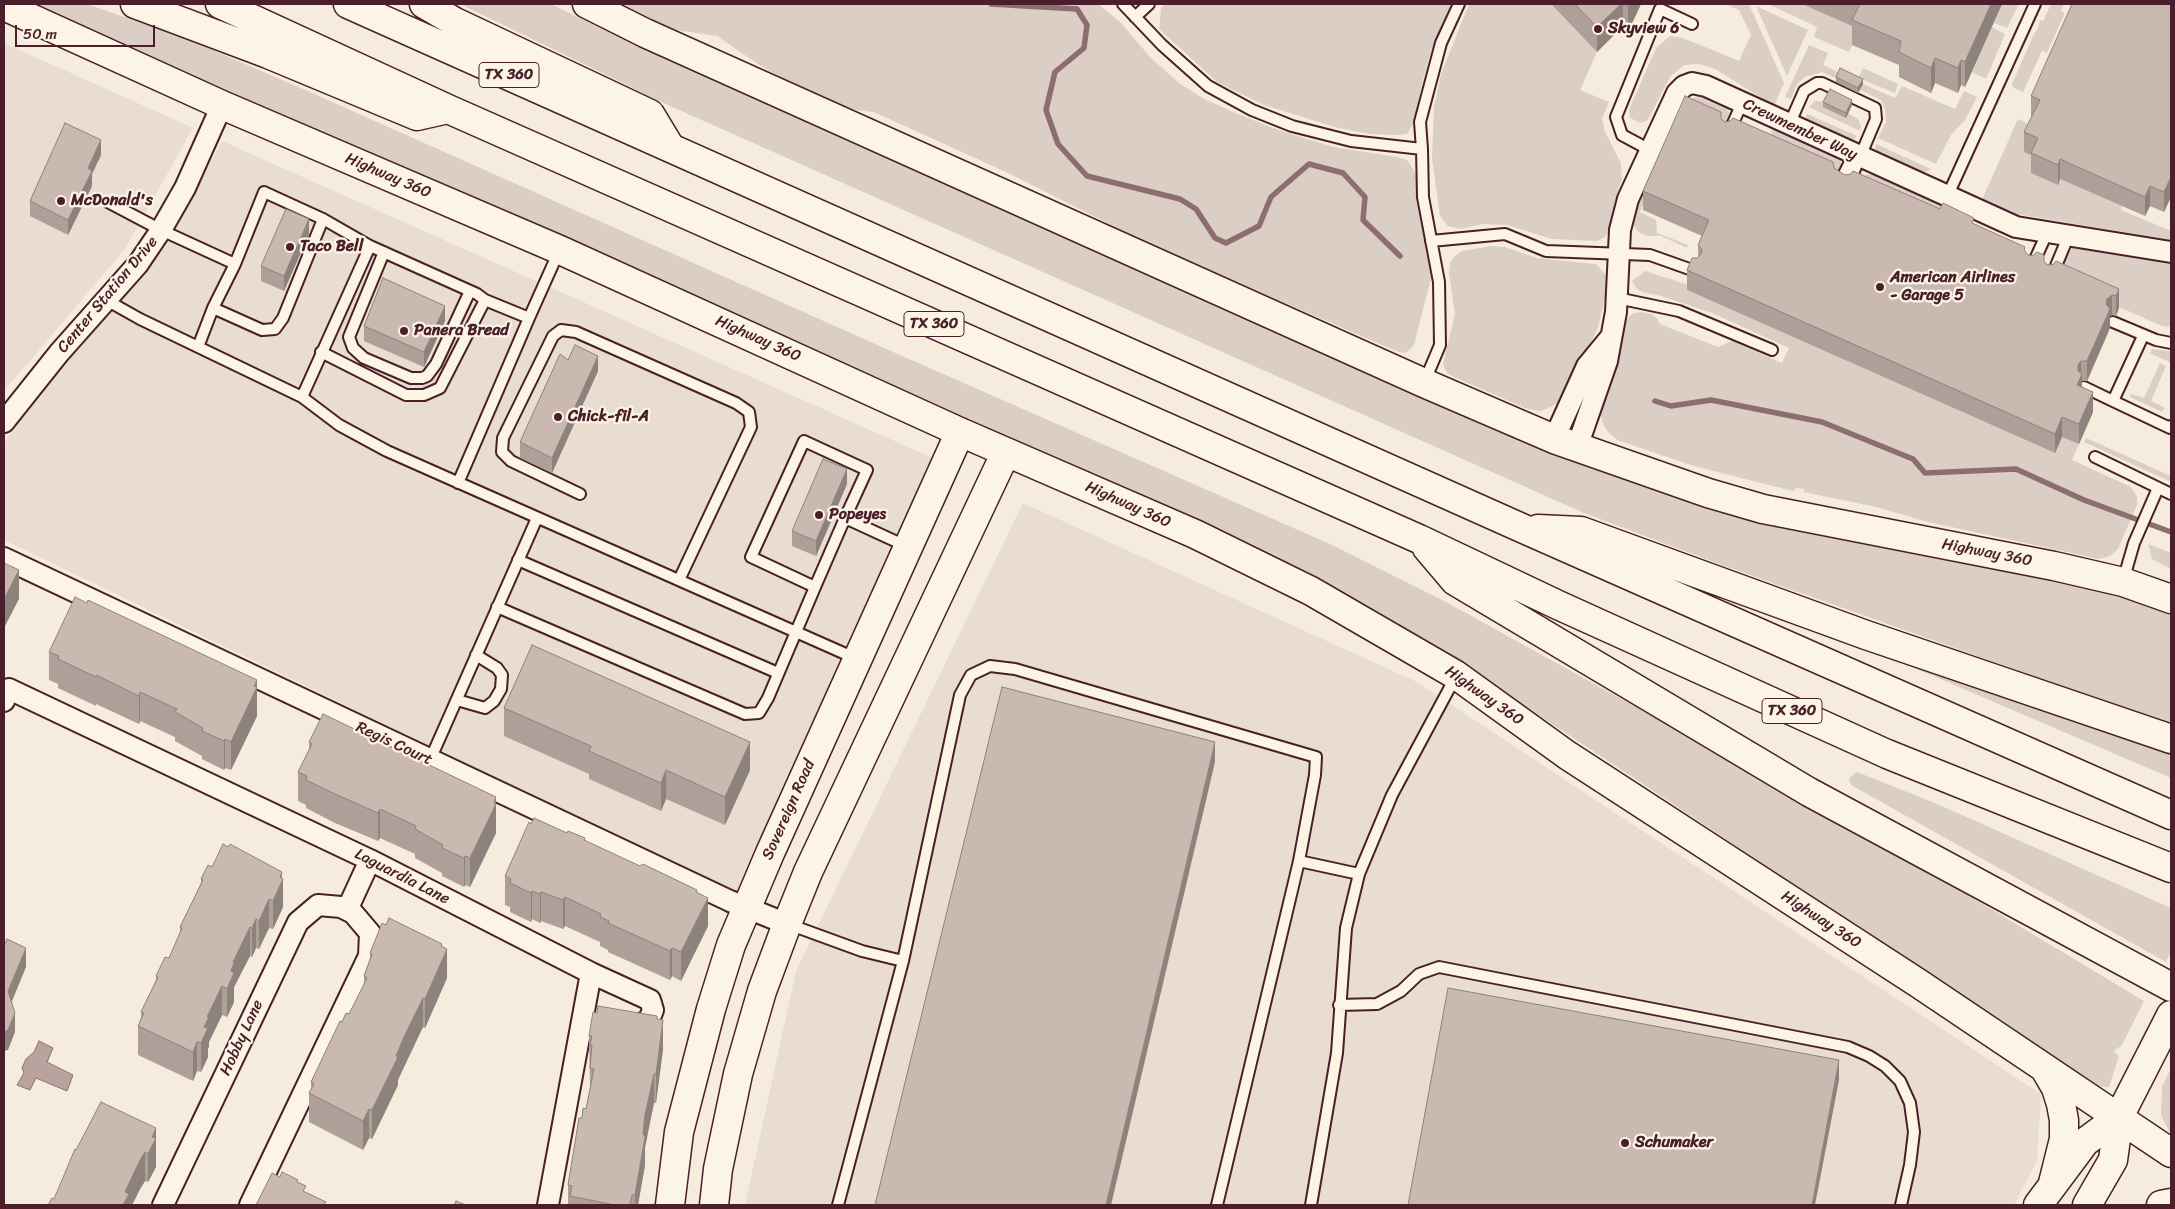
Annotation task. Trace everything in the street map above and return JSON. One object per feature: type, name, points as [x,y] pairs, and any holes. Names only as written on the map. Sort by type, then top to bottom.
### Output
[{"type":"main road","points":[[135,4],[268,54],[417,116],[448,109]]},
{"type":"main road","name":"TX 360","points":[[220,4],[448,109],[1419,539],[1558,605],[1887,754],[2171,868]]},
{"type":"main road","name":"TX 360","points":[[348,4],[1524,529],[2171,815]]},
{"type":"main road","points":[[424,4],[455,22],[650,114],[670,147]]},
{"type":"main road","name":"Highway 360","points":[[587,4],[645,33],[1424,383],[1565,443],[1700,490],[1763,509],[2054,566],[2123,582],[2171,599]]},
{"type":"main road","name":"Highway 360","points":[[4,6],[222,105],[560,250],[960,432],[1195,534],[1311,591],[1456,675],[1567,756],[1910,978],[2171,1152]]},
{"type":"main road","name":"Sovereign Road","points":[[670,1205],[679,1132],[711,1009],[731,945],[770,853],[960,432]]},
{"type":"main road","points":[[714,1205],[718,1169],[738,1074],[762,991],[787,924],[808,872],[1006,452]]},
{"type":"main road","points":[[1524,529],[1581,531],[1866,635],[2171,739]]},
{"type":"main road","points":[[1419,539],[1455,581],[1809,792],[2171,987]]},
{"type":"main road","points":[[2087,1205],[2113,1160],[2119,1116],[2171,1015]]},
{"type":"main road","points":[[2044,1067],[2056,1088],[2064,1120],[2064,1139],[2053,1183]]},
{"type":"main road","points":[[2038,1205],[2085,1142],[2119,1116]]},
{"type":"main road","points":[[2161,1205],[2171,1203]]},
{"type":"street","name":"Crewmember Way","points":[[1565,443],[1607,361],[1617,298],[1620,230],[1628,199],[1677,93],[1684,86],[1699,83],[2016,227],[2068,237],[2171,252]]},
{"type":"street","name":"Center Station Drive","points":[[4,422],[59,353],[138,264],[162,230],[184,188],[222,105]]},
{"type":"street","name":"Regis Court","points":[[4,558],[746,909],[787,924]]},
{"type":"street","name":"Laguardia Lane","points":[[4,701],[9,689],[370,860],[591,973],[650,1000],[653,1010],[649,1020],[639,1025],[598,1022]]},
{"type":"street","points":[[250,1205],[369,956],[370,934],[353,913],[347,910],[370,860]]},
{"type":"street","name":"Hobby Lane","points":[[163,1205],[298,922],[318,905],[341,907],[347,910]]},
{"type":"street","points":[[548,1205],[598,1022],[591,973]]},
{"type":"lane","points":[[1123,4],[1162,45],[1208,86],[1252,110],[1292,126],[1351,141],[1422,149]]},
{"type":"lane","points":[[1135,17],[1149,4]]},
{"type":"lane","points":[[1424,383],[1440,346],[1439,282],[1422,197],[1420,122],[1441,43],[1459,4]]},
{"type":"lane","points":[[1947,197],[2035,4]]},
{"type":"lane","points":[[1650,150],[1622,135],[1616,116],[1660,9],[1692,24]]},
{"type":"lane","points":[[1789,125],[1804,91],[1822,83],[1875,108],[1876,119],[1843,186]]},
{"type":"lane","points":[[1727,135],[1742,103]]},
{"type":"lane","points":[[198,347],[213,308],[236,264],[264,192],[323,219],[370,246],[470,290],[485,300],[529,318]]},
{"type":"lane","points":[[108,202],[162,230],[236,264]]},
{"type":"lane","points":[[213,308],[262,330],[275,329],[282,318],[323,219]]},
{"type":"lane","points":[[2031,269],[2047,233]]},
{"type":"lane","points":[[1431,241],[1505,234],[1546,251],[1650,254],[1695,271]]},
{"type":"lane","points":[[2050,278],[2068,237]]},
{"type":"lane","points":[[302,397],[370,246]]},
{"type":"lane","points":[[458,483],[560,250]]},
{"type":"lane","points":[[384,252],[349,337],[352,348],[364,358],[411,378],[427,376],[436,364],[470,290]]},
{"type":"lane","points":[[1617,298],[1679,311],[1772,350]]},
{"type":"lane","points":[[108,300],[140,319],[302,397],[339,424],[386,451],[858,659]]},
{"type":"lane","points":[[321,352],[406,395],[424,395],[440,388],[485,300]]},
{"type":"lane","points":[[2113,322],[2143,336],[2171,343]]},
{"type":"lane","points":[[580,494],[511,461],[502,452],[503,438],[553,336],[561,330],[576,332],[736,403],[749,412],[751,427],[679,580]]},
{"type":"lane","points":[[2113,401],[2143,336]]},
{"type":"lane","points":[[2084,387],[2170,428],[2171,426]]},
{"type":"lane","points":[[497,607],[745,714],[759,713],[768,698],[795,632],[816,587],[867,470],[804,441],[751,557],[816,587]]},
{"type":"lane","points":[[2095,457],[2171,494]]},
{"type":"lane","points":[[2123,582],[2134,543],[2158,488]]},
{"type":"lane","points":[[430,760],[537,518]]},
{"type":"lane","points":[[845,518],[908,547]]},
{"type":"lane","points":[[518,560],[778,673]]},
{"type":"lane","points":[[457,700],[485,708],[494,701],[501,688],[502,675],[497,668],[476,655]]},
{"type":"lane","points":[[838,1205],[903,961],[960,695],[971,675],[990,666],[1015,669],[1316,757],[1315,775],[1299,861],[1217,1205]]},
{"type":"lane","points":[[1311,1205],[1337,1053],[1346,928],[1359,874],[1392,795],[1456,675]]},
{"type":"lane","points":[[1299,861],[1359,874]]},
{"type":"lane","points":[[787,924],[862,951],[903,961]]},
{"type":"lane","points":[[1339,1005],[1377,1004],[1400,991],[1419,974],[1439,967],[1848,1047],[1869,1056],[1885,1066],[1900,1081],[1910,1103],[1914,1132],[1910,1165],[1901,1205]]},
{"type":"shaded area","points":[[30,4],[87,4],[187,39],[1330,544],[1446,602],[1873,838],[2144,1001],[2122,1045],[2114,1051],[2119,1056],[2109,1087],[2098,1086],[1464,667],[1089,474]]},
{"type":"shaded area","points":[[460,4],[551,4],[606,31],[1509,433],[1645,487],[1726,511],[2106,591],[2171,611],[2171,725],[1722,565],[1584,513],[668,105]]},
{"type":"shaded area","points":[[624,4],[1098,4],[1121,23],[1151,58],[1179,83],[1204,99],[1281,131],[1334,147],[1407,160],[1415,172],[1431,278],[1414,345],[1406,353],[1382,345],[1149,244],[1006,172],[874,112],[856,110],[807,93],[758,64],[717,36],[661,28],[646,21]]},
{"type":"shaded area","points":[[1165,4],[1452,4],[1431,51],[1420,91],[1417,117],[1407,134],[1394,135],[1370,134],[1338,128],[1264,105],[1217,82],[1159,29],[1161,8]]},
{"type":"shaded area","points":[[1469,4],[1551,4],[1597,52],[1580,90],[1609,102],[1602,119],[1605,132],[1621,163],[1622,179],[1617,193],[1611,227],[1605,237],[1597,241],[1552,239],[1507,225],[1483,224],[1461,229],[1448,226],[1440,216],[1432,158],[1434,107],[1441,74]]},
{"type":"shaded area","points":[[1725,4],[1749,4],[1784,83],[1774,106],[1715,69],[1699,64],[1684,65],[1670,77],[1648,120],[1641,123],[1630,118],[1629,110],[1652,57],[1657,47],[1670,36],[1683,38],[1739,61],[1751,35],[1739,10]]},
{"type":"shaded area","points":[[1768,4],[1802,4],[1860,29],[1849,52],[1814,37],[1817,27]]},
{"type":"shaded area","points":[[2002,4],[2019,4],[2007,28],[1994,23]]},
{"type":"shaded area","points":[[2051,4],[2064,4],[2061,11],[2065,13],[2047,53],[2042,51],[2023,92],[2014,88],[2012,84],[2040,20],[2043,21]]},
{"type":"shaded area","points":[[1756,6],[1808,30],[1787,76]]},
{"type":"shaded area","points":[[1992,27],[2005,34],[1986,79],[1972,72]]},
{"type":"shaded area","points":[[4,43],[193,128],[125,249],[4,391]]},
{"type":"shaded area","points":[[1809,45],[1828,53],[1823,65],[1840,73],[1837,79],[1822,72],[1805,77],[1797,84],[1791,99],[1785,97]]},
{"type":"shaded area","points":[[1863,68],[1898,84],[1895,93],[1858,78]]},
{"type":"shaded area","points":[[1863,84],[1895,98],[1902,86],[1955,109],[1964,91],[1977,97],[1965,120],[1951,135],[1936,164],[1878,138],[1886,122],[1885,109],[1881,100],[1860,90]]},
{"type":"shaded area","points":[[1699,97],[1727,109],[1730,114],[1725,125],[1685,107],[1640,212],[1656,220],[1657,233],[1688,245],[1687,248],[1661,236],[1647,236],[1638,232],[1634,226],[1634,215],[1635,204],[1682,101]]},
{"type":"shaded area","points":[[1815,101],[1826,102],[1846,118],[1848,113],[1858,119],[1861,126],[1860,131],[1809,107]]},
{"type":"shaded area","points":[[1807,114],[1857,136],[1853,141],[1848,140],[1808,122],[1806,119]]},
{"type":"shaded area","points":[[2018,119],[2031,125],[2038,158],[2057,185],[2060,179],[2122,206],[2121,210],[2171,231],[2171,240],[2011,213],[1981,202]]},
{"type":"shaded area","points":[[1773,129],[1840,160],[1842,166],[1835,182],[1762,151]]},
{"type":"shaded area","points":[[222,141],[935,459],[740,896],[4,540],[4,443],[39,394],[166,246]]},
{"type":"shaded area","points":[[1876,144],[1931,169],[1922,174],[1875,152]]},
{"type":"shaded area","points":[[1868,174],[1877,176],[1951,210],[1949,215],[1861,177]]},
{"type":"shaded area","points":[[1491,246],[1505,247],[1537,258],[1596,264],[1606,275],[1608,285],[1598,327],[1572,386],[1561,401],[1540,411],[1525,408],[1454,377],[1447,373],[1443,364],[1455,314],[1449,273],[1450,263],[1462,251]]},
{"type":"shaded area","points":[[2072,248],[2171,264],[2171,327],[2162,326],[2110,303],[2062,267],[2068,252]]},
{"type":"shaded area","points":[[1645,271],[1689,285],[1687,290],[2055,453],[2062,437],[2079,444],[2072,460],[2131,487],[2137,497],[2137,505],[2118,549],[2110,556],[2099,559],[1928,522],[1876,507],[1804,492],[1804,489],[1796,488],[1794,491],[1694,466],[1617,440],[1608,432],[1603,424],[1600,411],[1601,400],[1616,360],[1627,319],[1632,314],[1640,312],[1651,314],[1657,318],[1660,324],[1718,347],[1732,341],[1782,363],[1789,348],[1712,313],[1661,296],[1642,292],[1636,288],[1632,281]]},
{"type":"shaded area","points":[[2152,349],[2171,351],[2171,363],[2150,353]]},
{"type":"shaded area","points":[[2160,363],[2166,366],[2151,401],[2165,408],[2162,412],[2130,397],[2132,394],[2144,398]]},
{"type":"shaded area","points":[[2086,438],[2171,476],[2171,482],[2084,442]]},
{"type":"shaded area","points":[[1023,503],[1417,682],[2041,1094],[2037,1161],[2014,1205],[745,1205],[796,971]]},
{"type":"shaded area","points":[[2148,544],[2171,553],[2171,569],[2152,559]]},
{"type":"shaded area","points":[[1891,650],[2171,748],[2171,778],[1889,657]]},
{"type":"shaded area","points":[[1857,772],[1935,803],[2171,908],[2171,952],[2166,962],[1851,785],[1849,778]]},
{"type":"shaded area","points":[[39,1041],[53,1048],[47,1062],[73,1075],[67,1091],[36,1078],[30,1090],[17,1085],[24,1073],[22,1068],[26,1059],[34,1052]]},
{"type":"shaded area","points":[[2171,1068],[2171,1135],[2161,1115],[2162,1087]]},
{"type":"building","points":[[1575,4],[1621,4],[1597,27]]},
{"type":"building","points":[[1860,4],[1991,4],[1965,62],[1961,60],[1958,68],[1935,58],[1931,68],[1899,52],[1901,41],[1852,20]]},
{"type":"building","points":[[2072,4],[2171,4],[2171,180],[2164,192],[2150,186],[2145,197],[2060,159],[2058,165],[2031,153],[2038,138],[2024,132],[2040,100],[2031,96]]},
{"type":"building","points":[[1840,68],[1863,79],[1858,88],[1836,77]]},
{"type":"building","points":[[1830,89],[1852,100],[1846,113],[1823,102]]},
{"type":"building","name":"American Airlines - Garage 5","points":[[1685,96],[1721,112],[1721,119],[1725,122],[1733,118],[1833,162],[1834,168],[1845,175],[1851,174],[1853,171],[1940,209],[1943,203],[1974,218],[1972,223],[2025,247],[2024,250],[2028,255],[2032,256],[2037,252],[2044,255],[2044,262],[2048,265],[2054,264],[2056,261],[2119,289],[2116,296],[2112,295],[2107,299],[2106,304],[2110,309],[2087,361],[2081,361],[2078,365],[2078,371],[2082,374],[2077,385],[2093,392],[2079,424],[2062,417],[2055,434],[1687,270],[1692,258],[1697,258],[1701,254],[1702,249],[1698,245],[1709,220],[1643,191]]},
{"type":"building","name":"McDonald's","points":[[65,123],[101,140],[88,168],[92,171],[68,220],[30,201]]},
{"type":"building","points":[[286,209],[309,219],[284,276],[261,266]]},
{"type":"building","name":"Panera Bread","points":[[383,278],[445,306],[424,352],[364,326]]},
{"type":"building","name":"Chick-fil-A","points":[[575,345],[598,356],[552,458],[520,442],[560,354],[568,360]]},
{"type":"building","name":"Popeyes","points":[[823,459],[847,469],[816,541],[792,531]]},
{"type":"building","points":[[4,563],[19,570],[4,599]]},
{"type":"building","points":[[75,597],[87,603],[88,600],[257,680],[254,686],[257,687],[231,742],[225,739],[224,741],[202,731],[203,728],[175,712],[177,709],[140,692],[139,696],[96,675],[96,677],[58,659],[59,656],[49,652]]},
{"type":"building","points":[[532,645],[750,742],[725,797],[666,770],[661,783],[589,751],[591,746],[504,708]]},
{"type":"building","points":[[1002,687],[1215,742],[1106,1205],[875,1205]]},
{"type":"building","points":[[323,714],[496,797],[494,803],[496,804],[470,858],[465,856],[464,858],[442,848],[443,845],[415,829],[416,826],[380,809],[378,813],[306,780],[307,776],[298,772],[312,744],[309,742]]},
{"type":"building","points":[[534,818],[567,833],[568,831],[585,838],[584,840],[640,866],[643,864],[697,890],[696,892],[708,898],[681,952],[672,948],[670,951],[608,923],[609,921],[600,917],[601,914],[565,897],[563,900],[541,892],[540,894],[532,891],[531,893],[510,883],[511,879],[505,876],[529,822],[531,824]]},
{"type":"building","points":[[223,844],[228,847],[230,844],[282,872],[280,877],[283,879],[273,901],[269,899],[259,921],[256,919],[252,928],[250,927],[233,962],[231,971],[234,973],[227,989],[222,986],[207,1017],[209,1017],[204,1027],[208,1028],[201,1043],[197,1042],[193,1052],[138,1026],[144,1013],[141,1012],[158,977],[156,976],[165,957],[169,958],[182,928],[180,927],[203,880],[201,879],[208,865],[212,867]]},
{"type":"building","points":[[389,918],[442,944],[441,946],[447,949],[425,999],[423,998],[404,1037],[396,1056],[398,1057],[372,1110],[369,1109],[363,1121],[309,1093],[314,1084],[311,1082],[340,1021],[342,1022],[346,1013],[349,1014],[367,978],[364,976],[372,954],[370,953],[382,923],[386,925]]},
{"type":"building","points":[[7,939],[26,948],[8,991],[15,1013],[8,1030],[4,1032],[4,943]]},
{"type":"building","name":"Schumaker","points":[[1448,988],[1839,1060],[1812,1205],[1408,1205]]},
{"type":"building","points":[[598,1006],[657,1016],[657,1019],[663,1020],[656,1074],[654,1074],[645,1115],[643,1134],[645,1137],[635,1195],[632,1195],[630,1205],[615,1205],[570,1196],[572,1186],[568,1185],[579,1118],[582,1118],[583,1108],[586,1109],[594,1069],[590,1068],[592,1036],[589,1036],[593,1012],[597,1013]]},
{"type":"building","points":[[101,1102],[156,1128],[152,1137],[156,1138],[148,1154],[145,1152],[140,1160],[125,1192],[129,1194],[123,1205],[48,1205],[52,1198],[54,1199],[75,1149]]},
{"type":"building","points":[[282,1172],[306,1186],[303,1191],[326,1202],[324,1205],[256,1205],[272,1173],[280,1177]]},
{"type":"building","points":[[456,1201],[466,1205],[454,1205]]},
{"type":"waterway","points":[[991,4],[1077,9],[1087,25],[1084,48],[1055,72],[1046,110],[1058,144],[1087,176],[1180,199],[1196,209],[1215,238],[1226,243],[1259,226],[1271,197],[1309,164],[1343,173],[1365,197],[1363,220],[1400,256]]},
{"type":"waterway","points":[[1655,401],[1671,406],[1711,400],[1822,422],[1913,459],[1925,473],[2016,469],[2084,500],[2171,532]]},
{"type":"place","name":"Skyview 6","points":[[1598,29]]},
{"type":"place","name":"McDonald's","points":[[61,201]]},
{"type":"place","name":"Taco Bell","points":[[290,247]]},
{"type":"place","name":"American Airlines - Garage 5","points":[[1880,287]]},
{"type":"place","name":"Panera Bread","points":[[404,331]]},
{"type":"place","name":"Chick-fil-A","points":[[558,417]]},
{"type":"place","name":"Popeyes","points":[[819,515]]},
{"type":"place","name":"Schumaker","points":[[1625,1143]]}]
